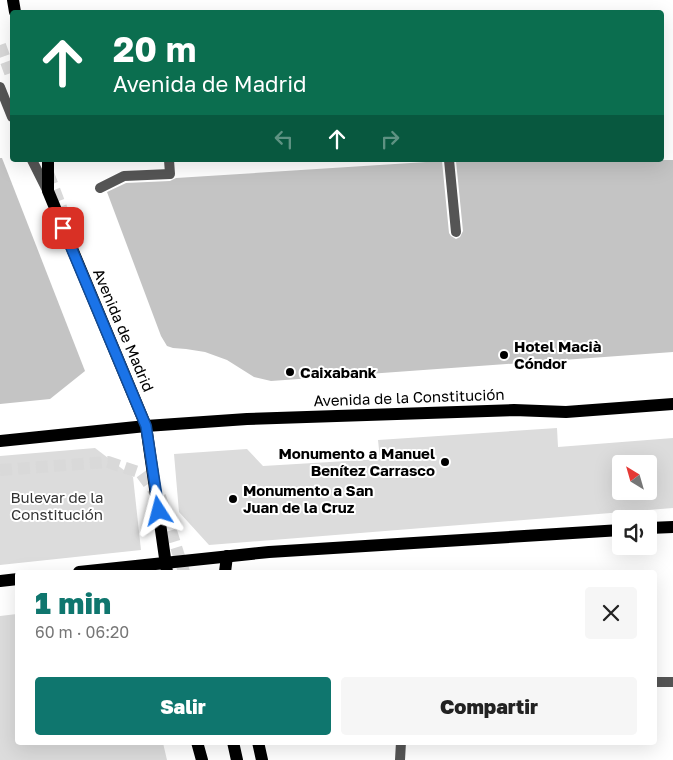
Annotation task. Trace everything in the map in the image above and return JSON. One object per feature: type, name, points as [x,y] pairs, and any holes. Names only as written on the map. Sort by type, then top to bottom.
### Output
[{"type":"main road","name":"Avenida de Madrid","points":[[48,162],[48,192],[146,426]]},
{"type":"main road","name":"Avenida de la Constitución","points":[[0,441],[146,426],[247,419],[514,410],[566,412],[673,404]]},
{"type":"main road","points":[[146,426],[169,569]]},
{"type":"main road","points":[[657,528],[673,527]]},
{"type":"main road","points":[[128,570],[169,569],[227,556],[612,531]]},
{"type":"main road","points":[[225,570],[227,556]]},
{"type":"main road","points":[[0,580],[15,579]]},
{"type":"main road","points":[[198,745],[202,760]]},
{"type":"main road","points":[[234,745],[237,760]]},
{"type":"main road","points":[[259,745],[262,760]]},
{"type":"street","points":[[0,87],[10,112]]},
{"type":"street","name":"Avenida de Madrid","points":[[33,162],[48,192]]},
{"type":"street","points":[[100,188],[124,176],[170,174],[169,162]]},
{"type":"street","points":[[449,162],[456,232]]},
{"type":"street","points":[[657,682],[673,682]]},
{"type":"street","points":[[400,760],[402,745]]},
{"type":"green space","points":[[557,428],[558,447],[673,438],[673,508],[612,510],[612,513],[209,545],[179,512],[174,454],[247,449],[263,466],[380,459],[378,440]]},
{"type":"green space","name":"Bulevar de la Constitución","points":[[95,448],[133,477],[141,550],[0,565],[0,456]]},
{"type":"green space","points":[[15,614],[15,745],[163,745],[167,760],[0,760],[0,616]]},
{"type":"building","points":[[0,158],[2,158],[85,371],[50,399],[0,404]]},
{"type":"building","points":[[664,160],[673,160],[673,352],[271,381],[254,377],[227,360],[205,352],[167,346],[161,336],[107,192],[126,183],[170,181],[176,178],[442,162],[449,233],[456,239],[460,237],[463,231],[456,162],[664,162]]},
{"type":"tunnel","points":[[0,45],[10,72]]},
{"type":"tunnel","points":[[48,173],[62,210]]},
{"type":"tunnel","points":[[0,470],[108,462],[141,473],[157,495]]},
{"type":"tunnel","points":[[160,496],[183,570]]},
{"type":"place","name":"Hotel Macià Cóndor","points":[[504,355]]},
{"type":"place","name":"Caixabank","points":[[290,372]]},
{"type":"place","name":"Monumento a Manuel Benítez Carrasco","points":[[445,462]]},
{"type":"place","name":"Monumento a San Juan de la Cruz","points":[[233,499]]},
{"type":"route","points":[[63,228],[146,426],[159,511]]}]
